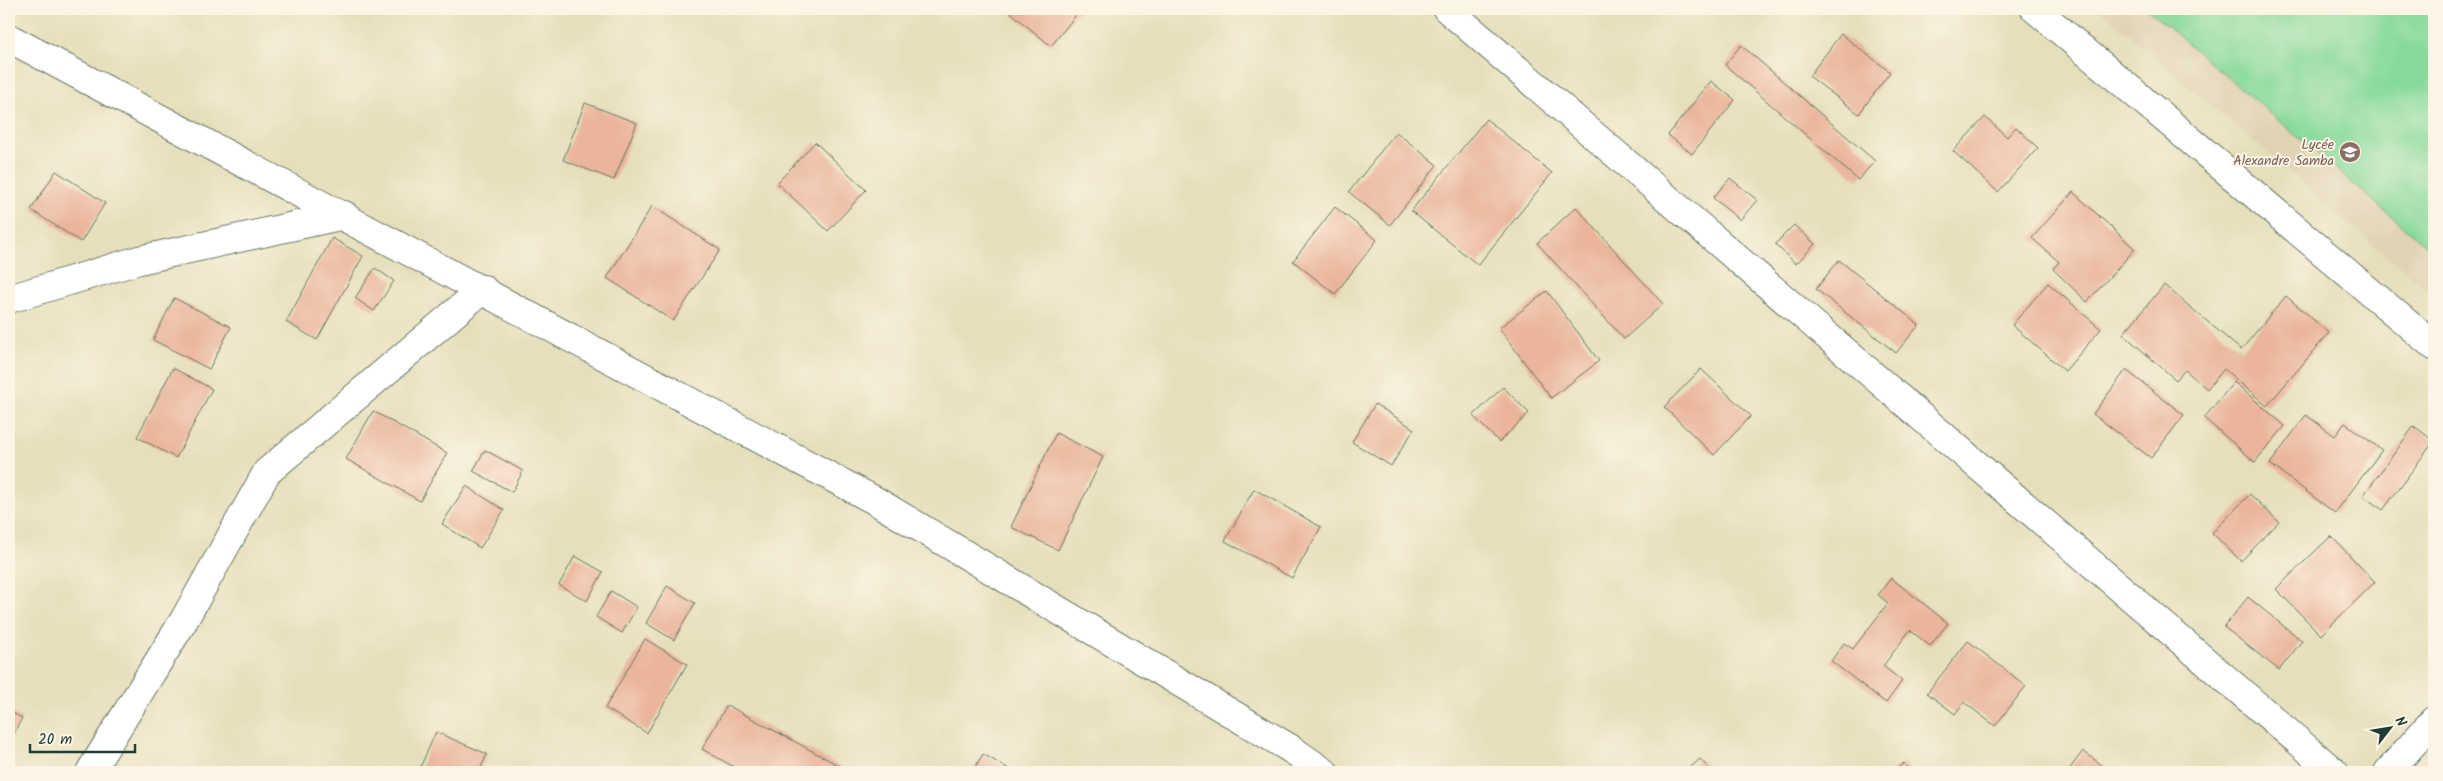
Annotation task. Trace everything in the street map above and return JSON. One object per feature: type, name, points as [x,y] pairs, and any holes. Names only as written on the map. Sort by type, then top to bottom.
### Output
[{"type":"street","points":[[1447,9],[2334,772]]},
{"type":"street","points":[[2034,9],[2434,346]]},
{"type":"street","points":[[9,38],[344,215],[874,500],[1291,749],[1324,772]]},
{"type":"street","points":[[9,299],[139,260],[344,215]]},
{"type":"street","points":[[90,772],[184,620],[267,472],[482,289]]},
{"type":"street","points":[[2388,772],[2434,720]]},
{"type":"shaded area","name":"Lycée Alexandre Samba","points":[[2099,9],[2434,9],[2434,296]]},
{"type":"green space","name":"Lycée Alexandre Samba","points":[[2147,9],[2434,9],[2434,252]]},
{"type":"building","points":[[1014,9],[1081,9],[1051,46],[1011,13]]},
{"type":"building","points":[[1841,34],[1890,72],[1859,114],[1809,76]]},
{"type":"building","points":[[1741,45],[1875,161],[1858,180],[1725,65]]},
{"type":"building","points":[[1711,81],[1735,100],[1692,154],[1668,135]]},
{"type":"building","points":[[585,103],[637,123],[614,180],[563,160]]},
{"type":"building","points":[[1985,117],[2007,137],[2016,127],[2038,148],[1998,192],[1953,151]]},
{"type":"building","points":[[1486,119],[1552,173],[1478,265],[1411,211]]},
{"type":"building","points":[[1396,132],[1437,165],[1390,225],[1349,192]]},
{"type":"building","points":[[815,142],[866,190],[828,231],[777,183]]},
{"type":"building","points":[[56,171],[105,203],[81,242],[31,210]]},
{"type":"building","points":[[1730,178],[1757,200],[1740,220],[1713,198]]},
{"type":"building","points":[[2073,192],[2135,249],[2087,302],[2053,269],[2059,262],[2032,238]]},
{"type":"building","points":[[652,206],[720,250],[673,321],[607,278]]},
{"type":"building","points":[[1335,207],[1377,240],[1335,294],[1293,261]]},
{"type":"building","points":[[1576,207],[1663,304],[1624,339],[1537,243]]},
{"type":"building","points":[[1794,225],[1815,244],[1796,264],[1775,244]]},
{"type":"building","points":[[332,238],[363,256],[317,340],[286,322]]},
{"type":"building","points":[[1839,260],[1919,325],[1896,353],[1816,289]]},
{"type":"building","points":[[375,268],[394,281],[374,311],[355,298]]},
{"type":"building","points":[[2048,283],[2101,329],[2065,371],[2012,325]]},
{"type":"building","points":[[2164,285],[2241,350],[2286,296],[2329,333],[2267,406],[2224,369],[2207,389],[2185,370],[2176,380],[2123,334]]},
{"type":"building","points":[[1547,291],[1599,361],[1551,398],[1499,328]]},
{"type":"building","points":[[174,298],[231,327],[209,369],[153,340]]},
{"type":"building","points":[[173,368],[212,389],[176,458],[137,437]]},
{"type":"building","points":[[1701,369],[1751,416],[1714,455],[1664,407]]},
{"type":"building","points":[[2126,370],[2184,415],[2151,458],[2093,414]]},
{"type":"building","points":[[2234,382],[2285,426],[2255,462],[2204,418]]},
{"type":"building","points":[[1503,387],[1529,413],[1499,442],[1473,416]]},
{"type":"building","points":[[1375,404],[1414,429],[1391,466],[1352,442]]},
{"type":"building","points":[[373,411],[447,453],[420,501],[346,459]]},
{"type":"building","points":[[2306,415],[2335,436],[2345,423],[2382,450],[2335,513],[2270,464]]},
{"type":"building","points":[[2414,426],[2434,441],[2383,510],[2363,496]]},
{"type":"building","points":[[1056,433],[1103,457],[1058,550],[1011,527]]},
{"type":"building","points":[[485,450],[523,471],[512,492],[473,471]]},
{"type":"building","points":[[466,486],[504,510],[480,548],[442,524]]},
{"type":"building","points":[[1254,489],[1321,527],[1292,578],[1225,541]]},
{"type":"building","points":[[2250,494],[2279,522],[2241,561],[2212,533]]},
{"type":"building","points":[[2331,536],[2375,582],[2321,635],[2276,589]]},
{"type":"building","points":[[575,556],[603,572],[587,601],[559,585]]},
{"type":"building","points":[[1891,578],[1948,623],[1930,646],[1910,630],[1883,666],[1902,681],[1886,703],[1831,661],[1844,643],[1853,649],[1888,603],[1878,595]]},
{"type":"building","points":[[667,586],[695,603],[674,640],[646,623]]},
{"type":"building","points":[[611,591],[637,607],[622,633],[596,617]]},
{"type":"building","points":[[2248,597],[2302,641],[2279,670],[2224,627]]},
{"type":"building","points":[[645,639],[687,664],[647,733],[605,708]]},
{"type":"building","points":[[1968,641],[2026,686],[1995,726],[1964,702],[1955,714],[1927,693]]},
{"type":"building","points":[[727,705],[851,772],[743,772],[702,749]]},
{"type":"building","points":[[9,711],[22,718],[9,742]]},
{"type":"building","points":[[436,732],[487,754],[479,772],[418,772]]},
{"type":"building","points":[[2083,751],[2111,772],[2067,772]]},
{"type":"building","points":[[983,754],[1014,772],[972,772]]},
{"type":"building","points":[[1700,759],[1712,772],[1685,772]]},
{"type":"building","points":[[1904,763],[1910,772],[1891,772]]},
{"type":"place","name":"Lycée Alexandre Samba","points":[[2350,152]]}]
